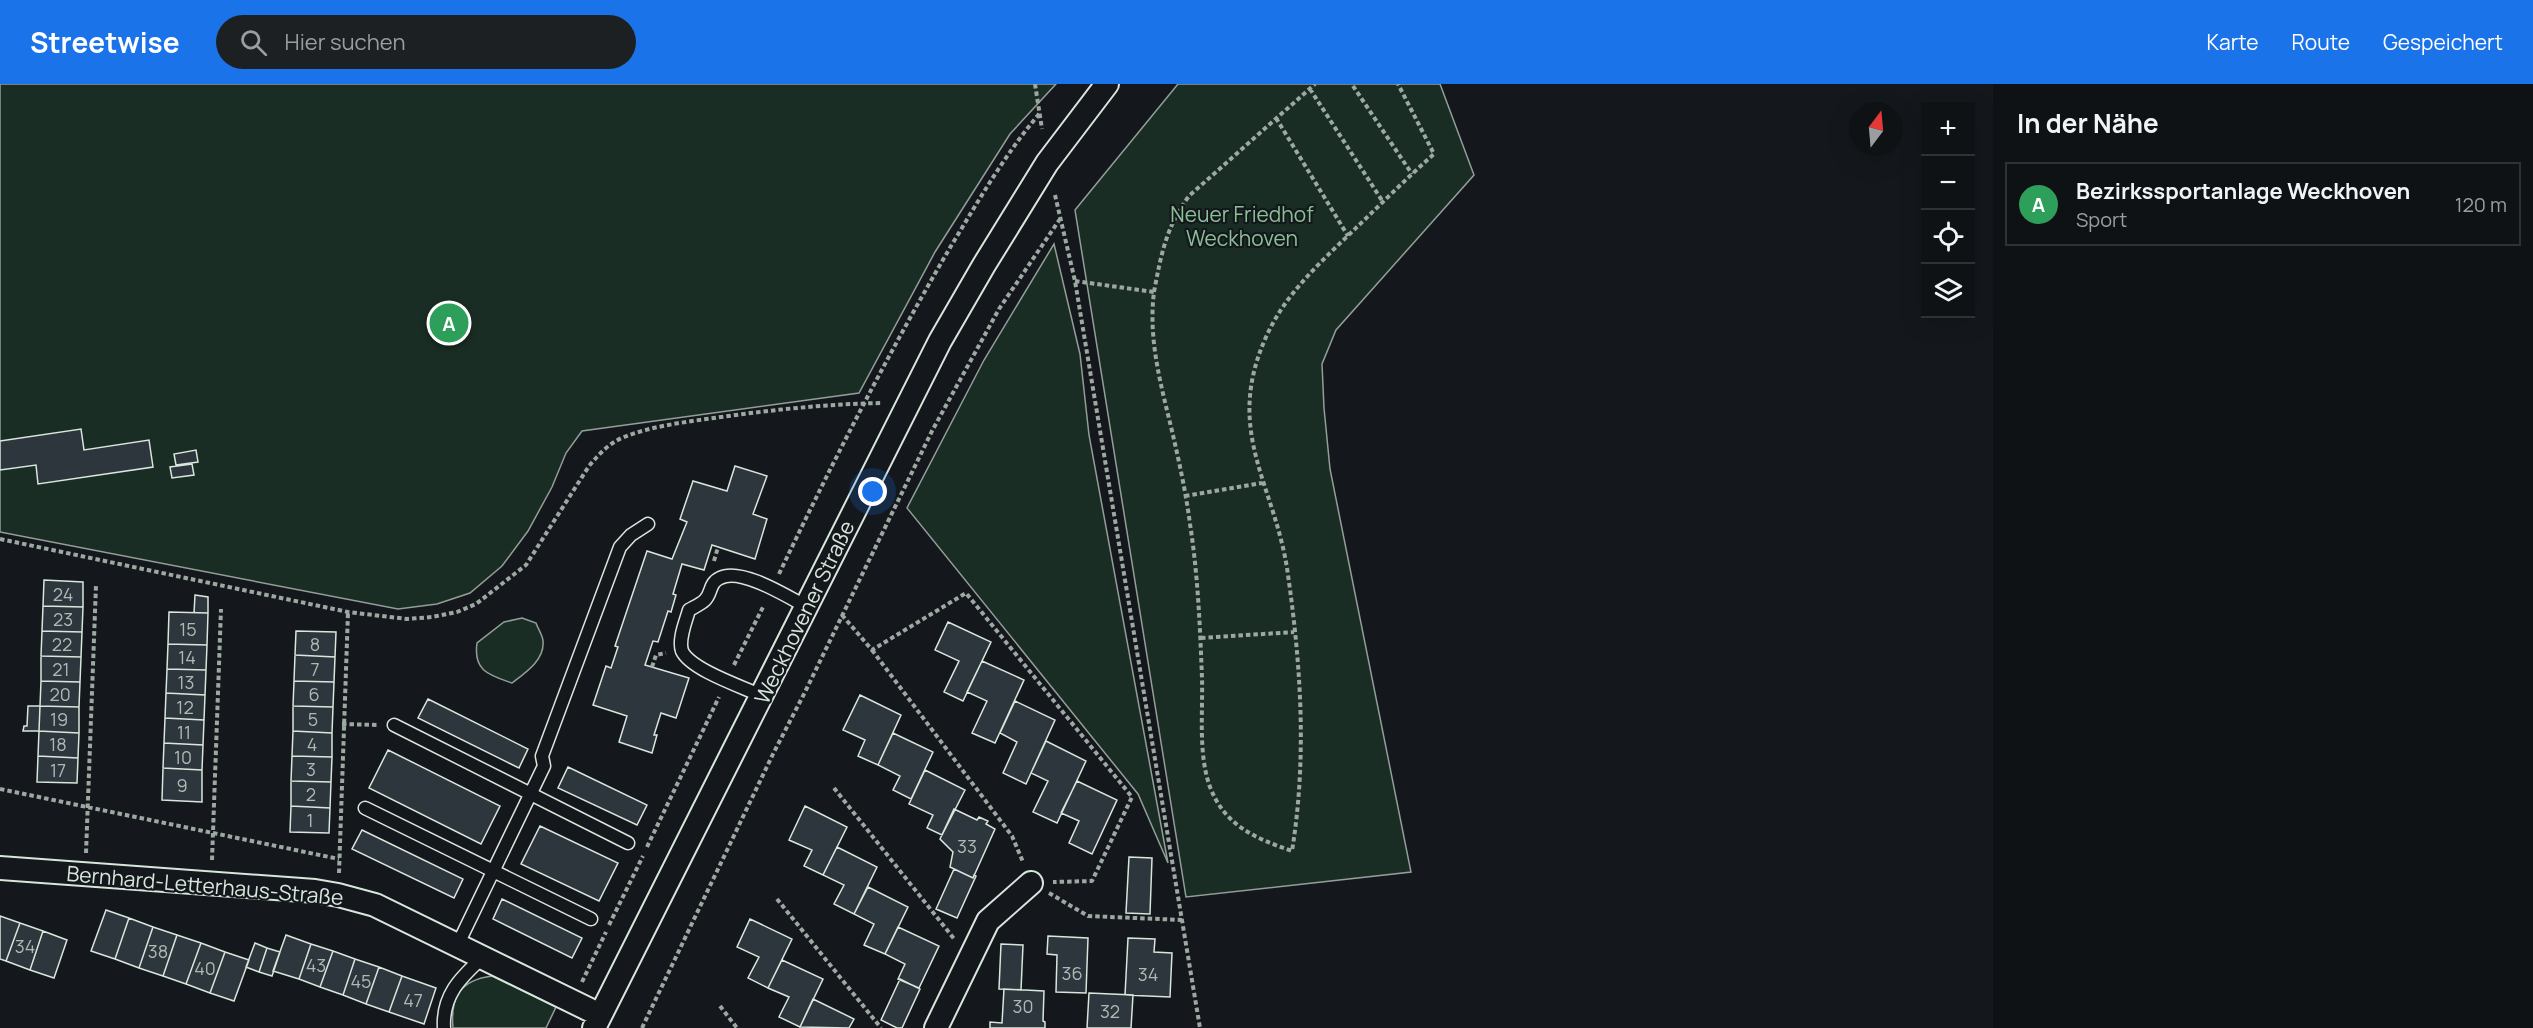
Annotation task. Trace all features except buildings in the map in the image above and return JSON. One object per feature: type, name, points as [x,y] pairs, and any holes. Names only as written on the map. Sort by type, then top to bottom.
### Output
[{"type":"street","name":"Weckhovener Straße","points":[[597,1021],[762,696],[907,402],[984,265],[1047,163],[1107,84]]},
{"type":"street","name":"Bernhard-Letterhaus-Straße","points":[[0,868],[338,895],[375,905],[573,1002],[597,1021]]},
{"type":"street","points":[[936,1028],[988,921],[1031,883]]},
{"type":"lane","points":[[457,946],[544,766],[543,756],[620,547],[631,535],[648,524]]},
{"type":"lane","points":[[762,696],[692,663],[682,651],[682,638],[689,610],[706,599],[711,584],[721,577],[734,575],[772,589],[807,606]]},
{"type":"lane","points":[[394,725],[628,843]]},
{"type":"lane","points":[[365,808],[591,919]]},
{"type":"lane","points":[[444,1028],[445,1007],[451,990],[482,958]]},
{"type":"path","points":[[1035,84],[1047,163],[1075,281],[1200,1028]]},
{"type":"path","points":[[1315,84],[1189,196],[1175,216],[1167,235],[1154,292],[1151,318],[1157,369],[1190,525],[1201,638],[1204,754],[1209,786],[1222,811],[1241,829],[1292,851],[1298,818],[1301,762],[1300,692],[1288,572],[1279,533],[1251,446],[1249,402],[1255,367],[1267,336],[1293,291],[1434,154],[1398,84]]},
{"type":"path","points":[[1354,85],[1412,174]]},
{"type":"path","points":[[1310,89],[1383,202]]},
{"type":"path","points":[[573,1002],[727,680],[864,403],[972,210],[1019,138],[1040,113]]},
{"type":"path","points":[[1276,118],[1348,236]]},
{"type":"path","points":[[642,1028],[772,754],[932,431],[999,309],[1061,218]]},
{"type":"path","points":[[1075,281],[1154,292]]},
{"type":"path","points":[[0,539],[348,612],[407,619],[432,617],[457,612],[476,604],[526,565],[589,466],[600,453],[624,437],[688,422],[739,414],[864,403],[907,402]]},
{"type":"path","points":[[1185,496],[1262,483]]},
{"type":"path","points":[[715,558],[718,547]]},
{"type":"path","points":[[86,874],[96,585]]},
{"type":"path","points":[[872,650],[966,593],[1132,797],[1092,881],[1031,883]]},
{"type":"path","points":[[212,885],[221,609]]},
{"type":"path","points":[[338,895],[342,724],[348,612]]},
{"type":"path","points":[[842,615],[872,650],[1012,836],[1031,883],[1088,916],[1182,920]]},
{"type":"path","points":[[1201,638],[1294,632]]},
{"type":"path","points":[[652,667],[656,655]]},
{"type":"path","points":[[342,724],[394,725]]},
{"type":"path","points":[[834,788],[969,959]]},
{"type":"path","points":[[0,789],[339,859]]},
{"type":"path","points":[[777,899],[880,1028]]},
{"type":"path","points":[[720,1006],[737,1028]]},
{"type":"green space","points":[[0,84],[1056,84],[1010,134],[935,252],[859,393],[582,431],[566,453],[552,487],[528,531],[502,566],[470,593],[437,604],[398,609],[0,532]]},
{"type":"green space","name":"Neuer Friedhof Weckhoven","points":[[1178,84],[1440,84],[1474,175],[1336,330],[1322,364],[1330,469],[1411,872],[1186,897],[1075,210]]},
{"type":"green space","points":[[1054,244],[1080,354],[1089,435],[1168,863],[1138,794],[907,508],[984,360]]},
{"type":"green space","points":[[522,618],[536,623],[543,639],[543,648],[533,665],[512,683],[490,674],[480,666],[476,652],[477,643],[504,622]]},
{"type":"green space","points":[[492,976],[556,1007],[546,1028],[453,1028],[453,1007],[460,992],[472,981]]},
{"type":"place","name":"Bezirkssportanlage Weckhoven","points":[[449,323]]}]
